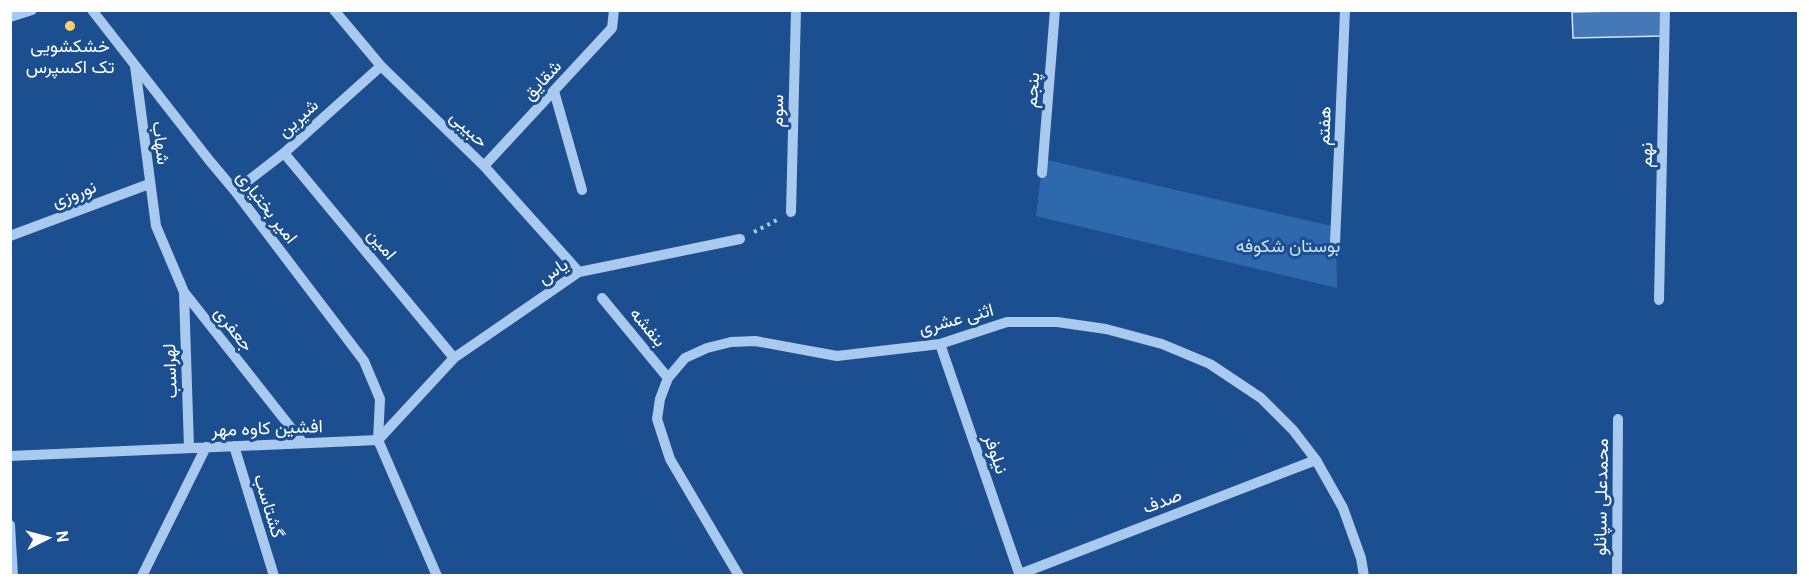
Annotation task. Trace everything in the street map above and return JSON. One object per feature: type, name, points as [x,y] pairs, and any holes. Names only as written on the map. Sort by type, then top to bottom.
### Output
[{"type":"street","points":[[10,17],[32,10]]},
{"type":"street","name":"امیر بختیاری","points":[[92,10],[235,191],[364,361],[380,399],[378,440]]},
{"type":"street","name":"حبیبی","points":[[334,10],[381,66],[484,166],[579,272]]},
{"type":"street","name":"شقایق","points":[[484,166],[612,28],[614,10]]},
{"type":"street","name":"سوم","points":[[791,212],[796,10]]},
{"type":"street","name":"پنجم","points":[[1042,173],[1055,10]]},
{"type":"street","name":"هفتم","points":[[1335,243],[1345,10]]},
{"type":"street","name":"نهم","points":[[1659,300],[1665,10]]},
{"type":"street","name":"شهاب","points":[[135,65],[156,225]]},
{"type":"street","name":"شیرین","points":[[235,191],[284,153],[381,66]]},
{"type":"street","points":[[554,91],[582,190]]},
{"type":"street","name":"امین","points":[[284,153],[454,358]]},
{"type":"street","name":"نوروزی","points":[[10,236],[149,184]]},
{"type":"street","name":"جعفری","points":[[156,225],[184,292],[303,443]]},
{"type":"street","name":"یاس","points":[[378,440],[454,358],[579,272],[740,239]]},
{"type":"street","name":"لهراسب","points":[[184,292],[189,448]]},
{"type":"street","name":"بنفشه","points":[[602,298],[668,378]]},
{"type":"street","name":"اثنی عشری","points":[[739,576],[670,459],[657,419],[660,399],[668,378],[685,358],[707,348],[731,342],[755,341],[837,356],[940,344],[1007,322],[1057,322],[1106,329],[1162,344],[1210,364],[1261,398],[1293,430],[1316,460],[1343,508],[1361,558],[1364,576]]},
{"type":"street","name":"نیلوفر","points":[[940,344],[1020,575]]},
{"type":"street","name":"محمدعلی سپانلو","points":[[1617,576],[1618,419]]},
{"type":"street","points":[[378,440],[437,576]]},
{"type":"street","name":"افشین کاوه مهر","points":[[10,456],[378,440]]},
{"type":"street","name":"گشتاسب","points":[[234,446],[274,576]]},
{"type":"street","points":[[142,576],[206,447]]},
{"type":"street","name":"صدف","points":[[1020,575],[1316,460]]},
{"type":"street","points":[[10,525],[13,576]]},
{"type":"path","points":[[740,239],[791,212]]},
{"type":"green space","name":"بوستان شکوفه","points":[[1043,159],[1336,227],[1337,288],[1036,216]]},
{"type":"building","points":[[1662,10],[1663,36],[1573,38],[1572,12]]},
{"type":"place","name":"خشکشویی تک اکسپرس","points":[[70,26]]}]
